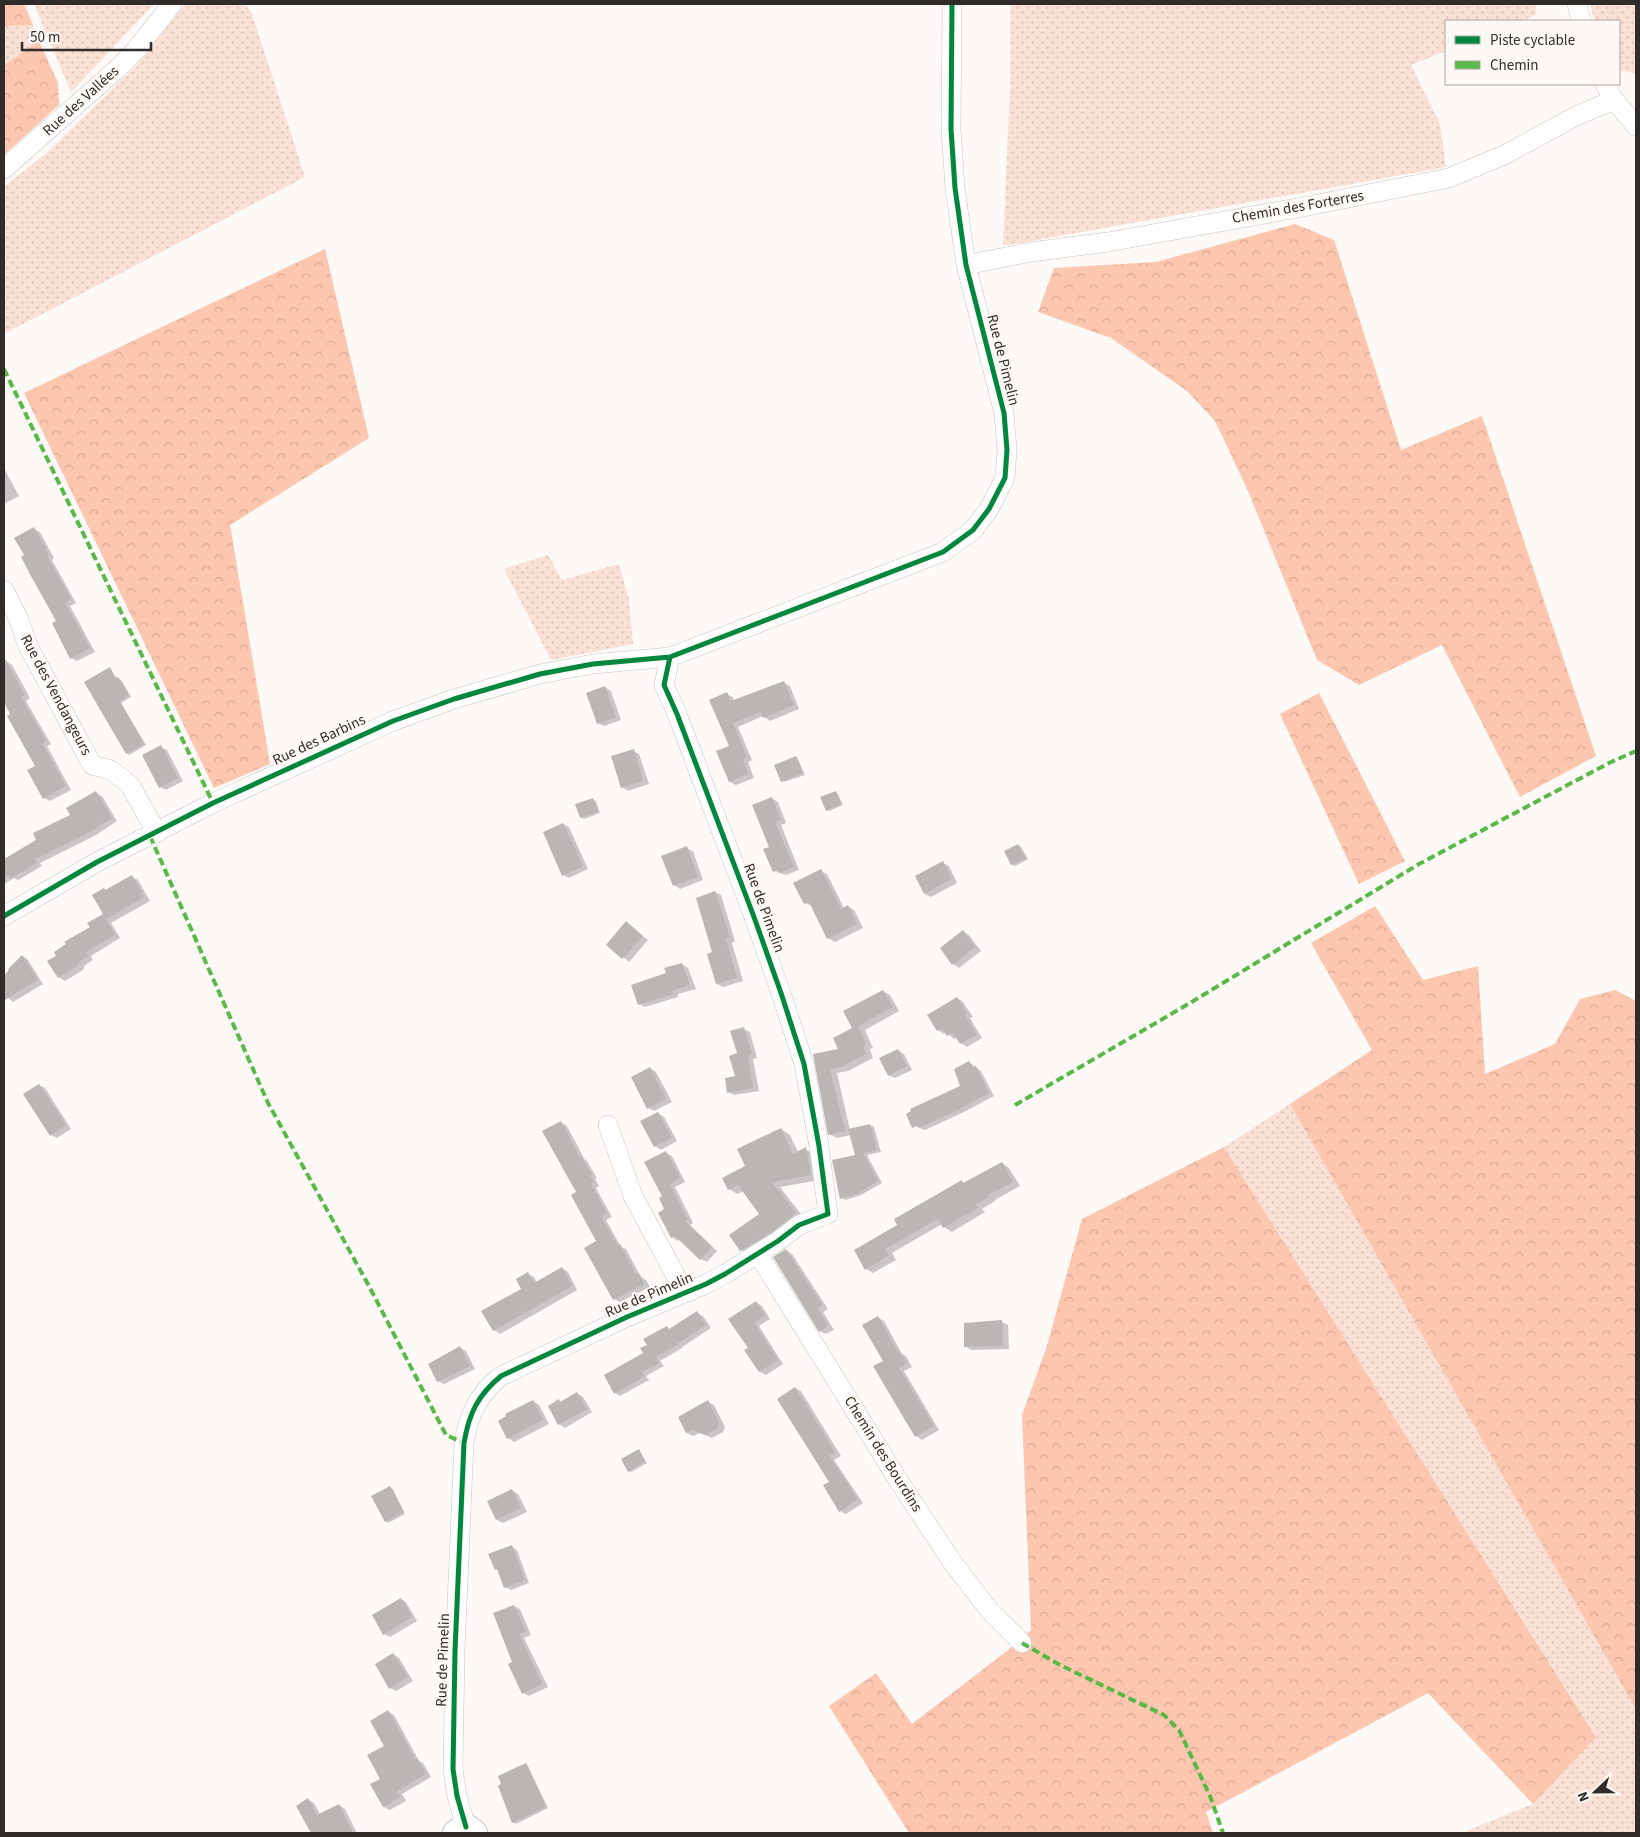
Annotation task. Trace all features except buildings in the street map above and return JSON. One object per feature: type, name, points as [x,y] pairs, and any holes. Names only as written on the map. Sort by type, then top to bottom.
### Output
[{"type":"street","name":"Rue des Vallées","points":[[4,169],[117,69],[134,52],[172,4]]},
{"type":"street","name":"Rue de Pimelin","points":[[670,656],[943,552],[973,530],[989,509],[1004,478],[1007,450],[1004,413],[966,265],[955,188],[951,128],[952,4]]},
{"type":"street","points":[[1577,4],[1581,20]]},
{"type":"street","points":[[1606,85],[1614,100],[1636,126]]},
{"type":"street","name":"Chemin des Forterres","points":[[966,265],[1031,252],[1108,242],[1308,206],[1449,178],[1504,155],[1576,116],[1614,100]]},
{"type":"street","name":"Rue des Vendangeurs","points":[[4,590],[20,622],[27,644],[92,765],[111,770],[130,785],[157,832]]},
{"type":"street","points":[[664,685],[670,656]]},
{"type":"street","name":"Rue des Barbins","points":[[4,916],[97,862],[213,803],[364,732],[454,698],[540,674],[593,664],[649,660],[670,656]]},
{"type":"street","name":"Rue de Pimelin","points":[[465,1831],[452,1769],[461,1486],[464,1443],[471,1414],[486,1388],[501,1376],[627,1317],[726,1274],[799,1225],[828,1214],[819,1146],[804,1064],[754,916],[664,685],[649,660]]},
{"type":"street","points":[[608,1125],[633,1196],[685,1293]]},
{"type":"street","name":"Chemin des Bourdins","points":[[758,1254],[900,1482],[954,1563],[989,1610],[1022,1643]]},
{"type":"shaded area","points":[[34,4],[154,4],[71,92]]},
{"type":"shaded area","points":[[185,4],[245,4],[252,14],[305,177],[4,334],[4,187],[49,151],[138,64]]},
{"type":"shaded area","points":[[1010,4],[1536,4],[1536,15],[1524,20],[1445,20],[1445,51],[1411,65],[1440,124],[1446,167],[1003,246],[1010,88]]},
{"type":"shaded area","points":[[1590,4],[1636,4],[1636,73],[1620,70],[1620,20],[1595,20]]},
{"type":"shaded area","points":[[33,25],[39,41],[4,65],[4,26]]},
{"type":"shaded area","points":[[548,555],[562,580],[619,564],[629,600],[633,644],[551,660],[504,569]]},
{"type":"shaded area","points":[[1290,1104],[1636,1709],[1636,1833],[1611,1833],[1610,1831],[1603,1833],[1462,1833],[1533,1804],[1596,1736],[1224,1147]]},
{"type":"green space","points":[[4,4],[24,4],[33,25],[4,26]]},
{"type":"green space","points":[[39,41],[58,83],[59,105],[4,155],[4,65]]},
{"type":"green space","points":[[1295,224],[1334,240],[1401,450],[1482,416],[1596,756],[1520,797],[1442,645],[1359,685],[1317,660],[1248,491],[1215,421],[1187,391],[1111,338],[1038,312],[1054,268],[1156,262]]},
{"type":"green space","points":[[325,249],[369,438],[230,525],[270,764],[214,788],[24,393]]},
{"type":"green space","points":[[1319,693],[1405,861],[1359,884],[1280,714]]},
{"type":"green space","points":[[1375,906],[1423,980],[1478,966],[1485,1074],[1555,1044],[1580,999],[1615,990],[1636,1001],[1636,1709],[1290,1104],[1372,1050],[1311,943]]},
{"type":"green space","points":[[1224,1147],[1596,1737],[1533,1804],[1428,1693],[1206,1812],[1213,1833],[909,1833],[829,1706],[876,1673],[912,1724],[1031,1630],[1022,1415],[1046,1349],[1082,1219]]},
{"type":"marked path","points":[[4,369],[213,803]]},
{"type":"marked path","points":[[1015,1105],[1190,1003],[1419,864],[1611,762],[1636,751]]},
{"type":"marked path","points":[[150,836],[268,1103],[369,1286],[446,1435],[464,1443]]},
{"type":"marked path","points":[[1022,1643],[1060,1665],[1164,1715],[1179,1730],[1210,1796],[1223,1833]]},
{"type":"cycle path","points":[[466,1827],[457,1796],[453,1769],[455,1651],[464,1443],[476,1405],[486,1390],[501,1376],[627,1317],[706,1284],[778,1241],[799,1225],[828,1214],[819,1146],[804,1064],[754,917],[677,714],[664,685],[670,657],[943,552],[973,530],[989,509],[1005,478],[1007,450],[1004,413],[966,265],[955,188],[951,129],[952,4]]},
{"type":"cycle path","points":[[4,916],[97,862],[213,803],[393,721],[454,699],[540,674],[593,664],[670,657]]}]
